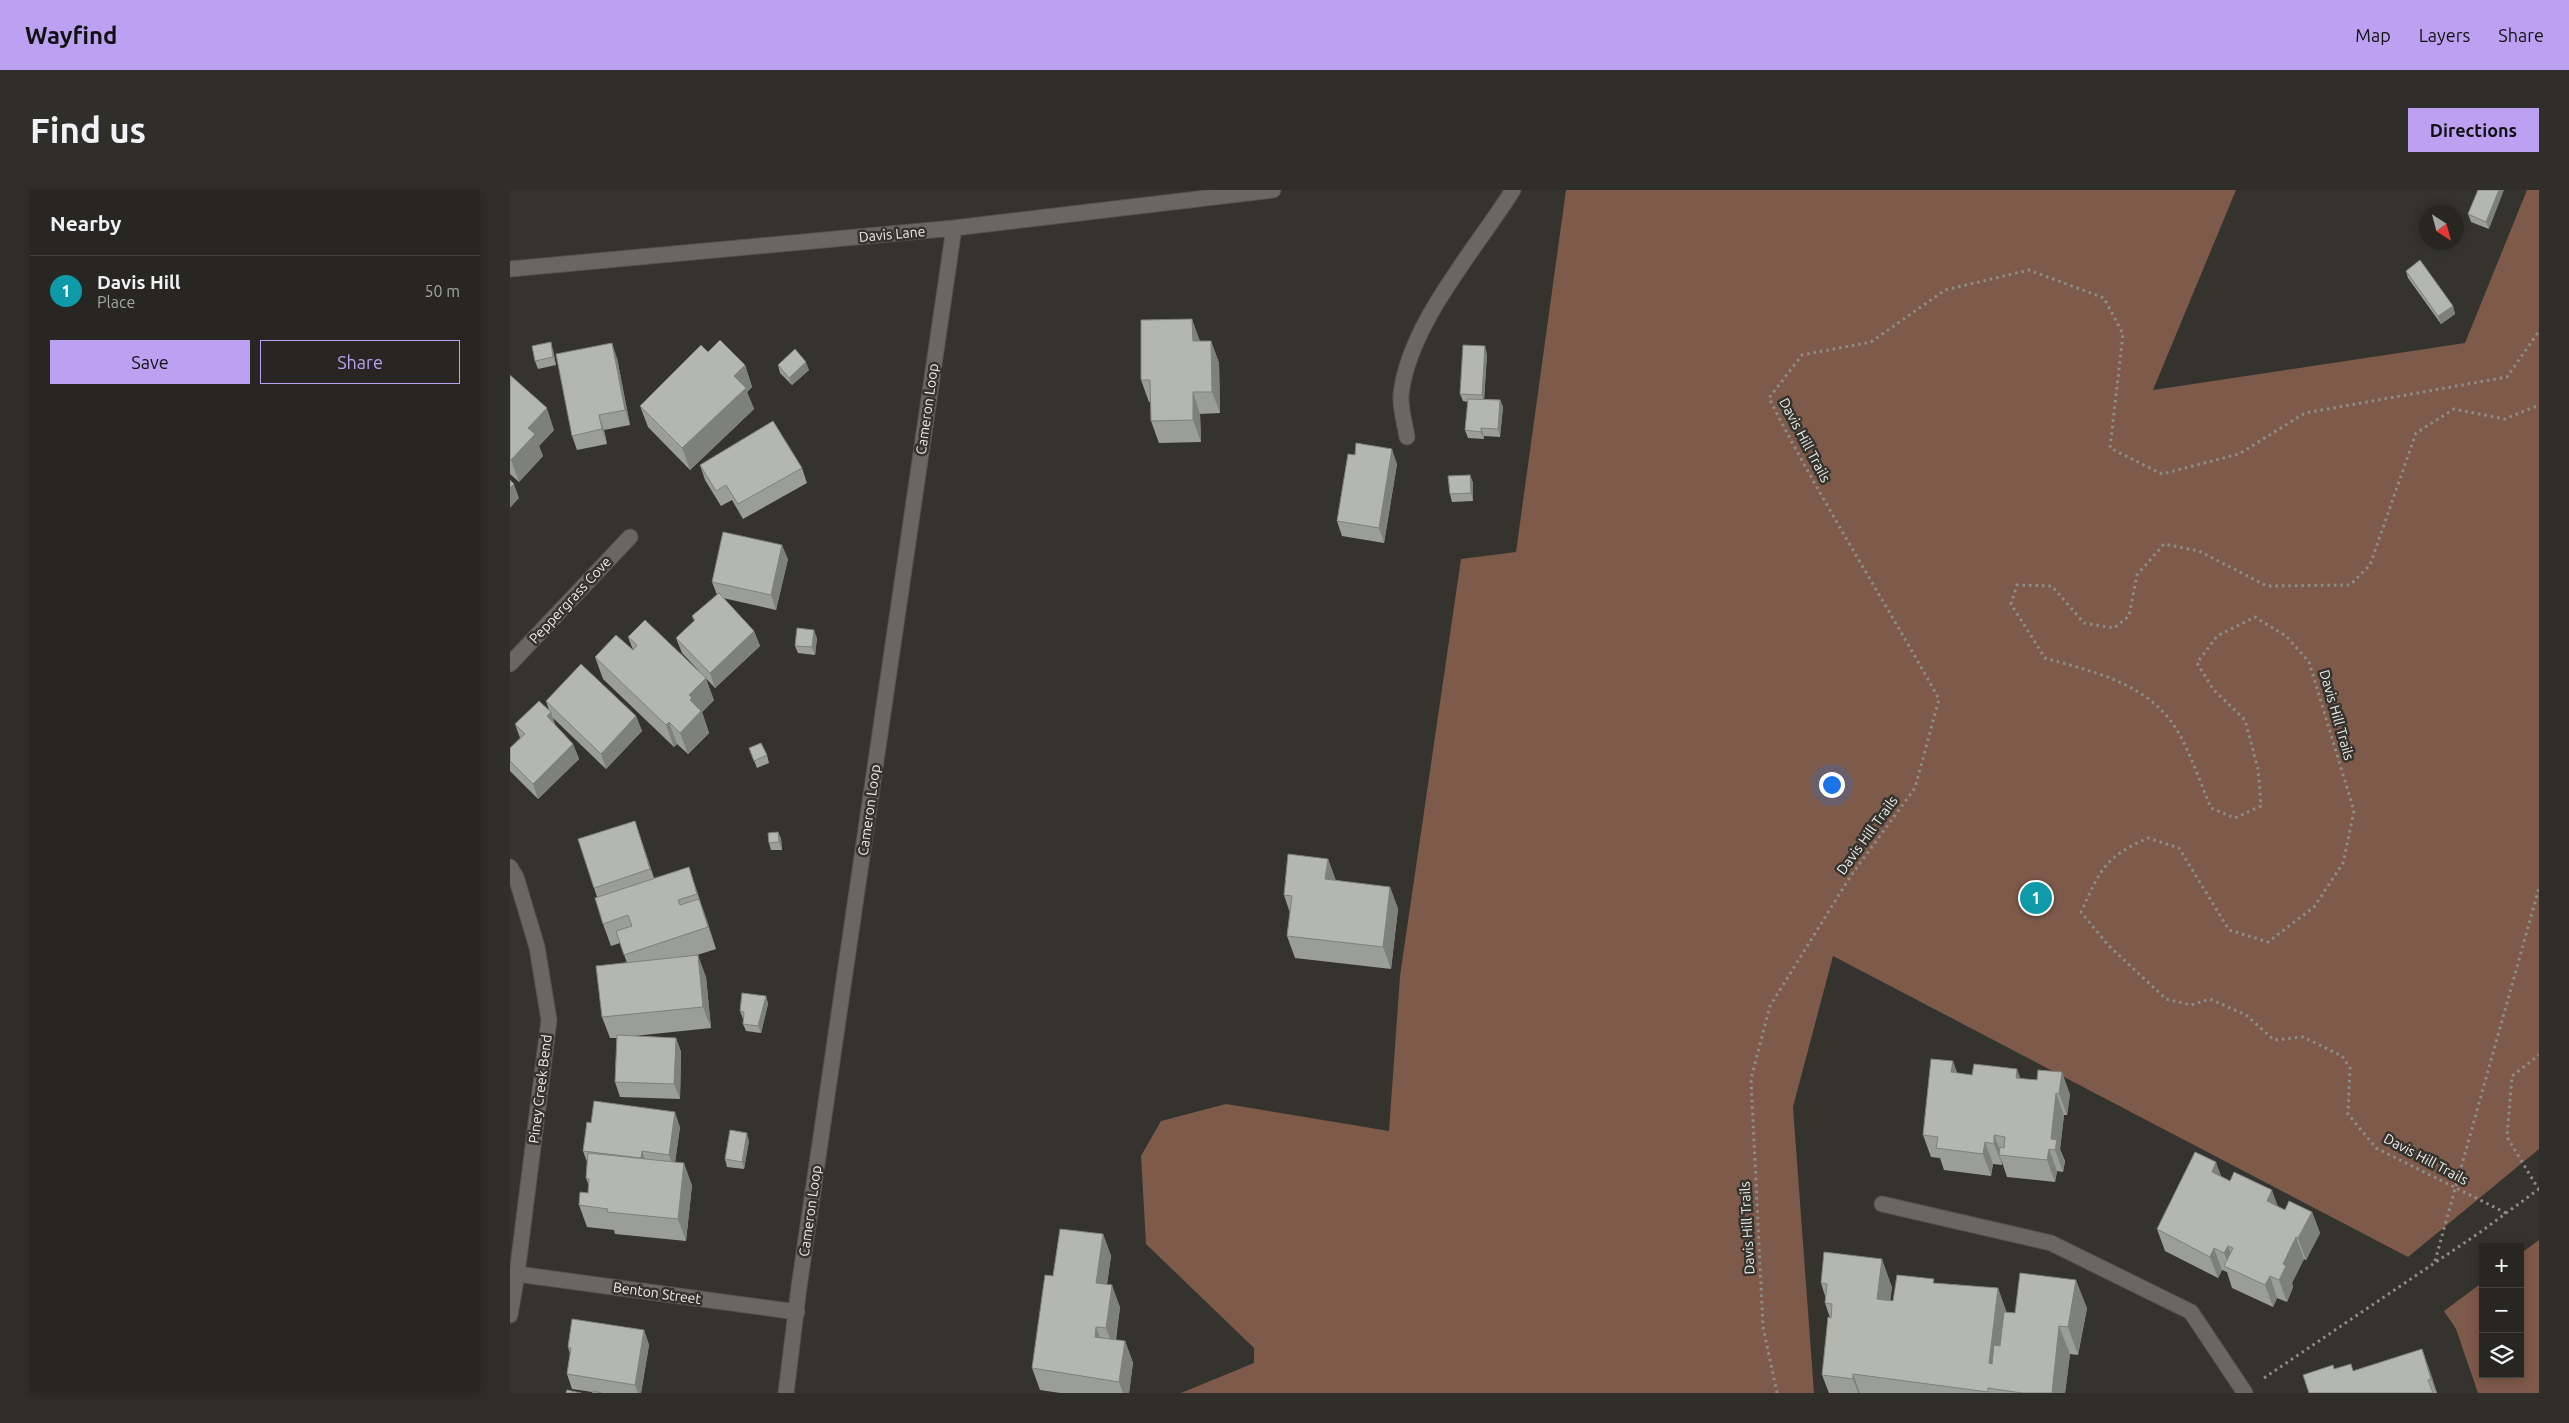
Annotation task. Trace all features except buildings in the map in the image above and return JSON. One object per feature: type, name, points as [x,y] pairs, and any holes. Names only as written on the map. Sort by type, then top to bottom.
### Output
[{"type":"street","name":"Davis Lane","points":[[510,269],[954,228],[1273,190]]},
{"type":"street","points":[[1407,436],[1401,396],[1412,350],[1443,294],[1514,190]]},
{"type":"street","name":"Cameron Loop","points":[[786,1393],[954,228]]},
{"type":"street","name":"Peppergrass Cove","points":[[510,664],[630,537]]},
{"type":"street","name":"Piney Creek Bend","points":[[510,867],[516,877],[537,947],[549,1020],[518,1274],[510,1315]]},
{"type":"street","points":[[1882,1204],[2051,1243],[2191,1312],[2244,1392]]},
{"type":"street","name":"Benton Street","points":[[518,1274],[797,1312]]},
{"type":"path","name":"Davis Hill Trails","points":[[1777,1393],[1763,1328],[1751,1079],[1770,1006],[1850,877],[1916,788],[1939,698],[1886,602],[1800,460],[1769,398],[1802,355],[1871,342],[1946,290],[2030,270],[2104,298],[2123,334],[2110,448],[2162,474],[2239,454],[2305,412],[2507,377],[2539,330]]},
{"type":"path","name":"Davis Hill Trails","points":[[2506,1213],[2376,1148],[2348,1114],[2350,1068],[2342,1056],[2303,1037],[2274,1040],[2246,1015],[2210,999],[2191,1005],[2166,999],[2108,946],[2081,912],[2100,870],[2123,849],[2148,838],[2179,848],[2229,930],[2268,942],[2314,907],[2344,863],[2354,811],[2309,662],[2286,636],[2255,617],[2217,636],[2197,663],[2213,689],[2245,720],[2258,769],[2261,806],[2235,818],[2211,808],[2176,729],[2146,695],[2106,675],[2045,658],[2011,604],[2017,585],[2052,586],[2084,623],[2114,628],[2128,616],[2137,575],[2164,544],[2199,551],[2268,586],[2350,585],[2370,565],[2416,433],[2454,409],[2505,420],[2539,405]]},
{"type":"path","points":[[2434,1261],[2539,888]]},
{"type":"path","points":[[2244,1392],[2539,1189],[2507,1137],[2512,1076],[2539,1055]]},
{"type":"shaded area","points":[[1566,190],[2236,190],[2153,390],[2465,343],[2527,190],[2539,190],[2539,1149],[2408,1257],[1833,956],[1793,1107],[1814,1393],[1181,1393],[1254,1363],[1254,1348],[1146,1244],[1141,1156],[1161,1121],[1226,1104],[1389,1131],[1400,976],[1461,559],[1516,552]]},
{"type":"shaded area","points":[[2539,1240],[2539,1393],[2478,1393],[2456,1329],[2444,1311],[2479,1285],[2479,1378],[2524,1378],[2524,1251]]},
{"type":"place","name":"Davis Hill","points":[[2036,898]]}]
